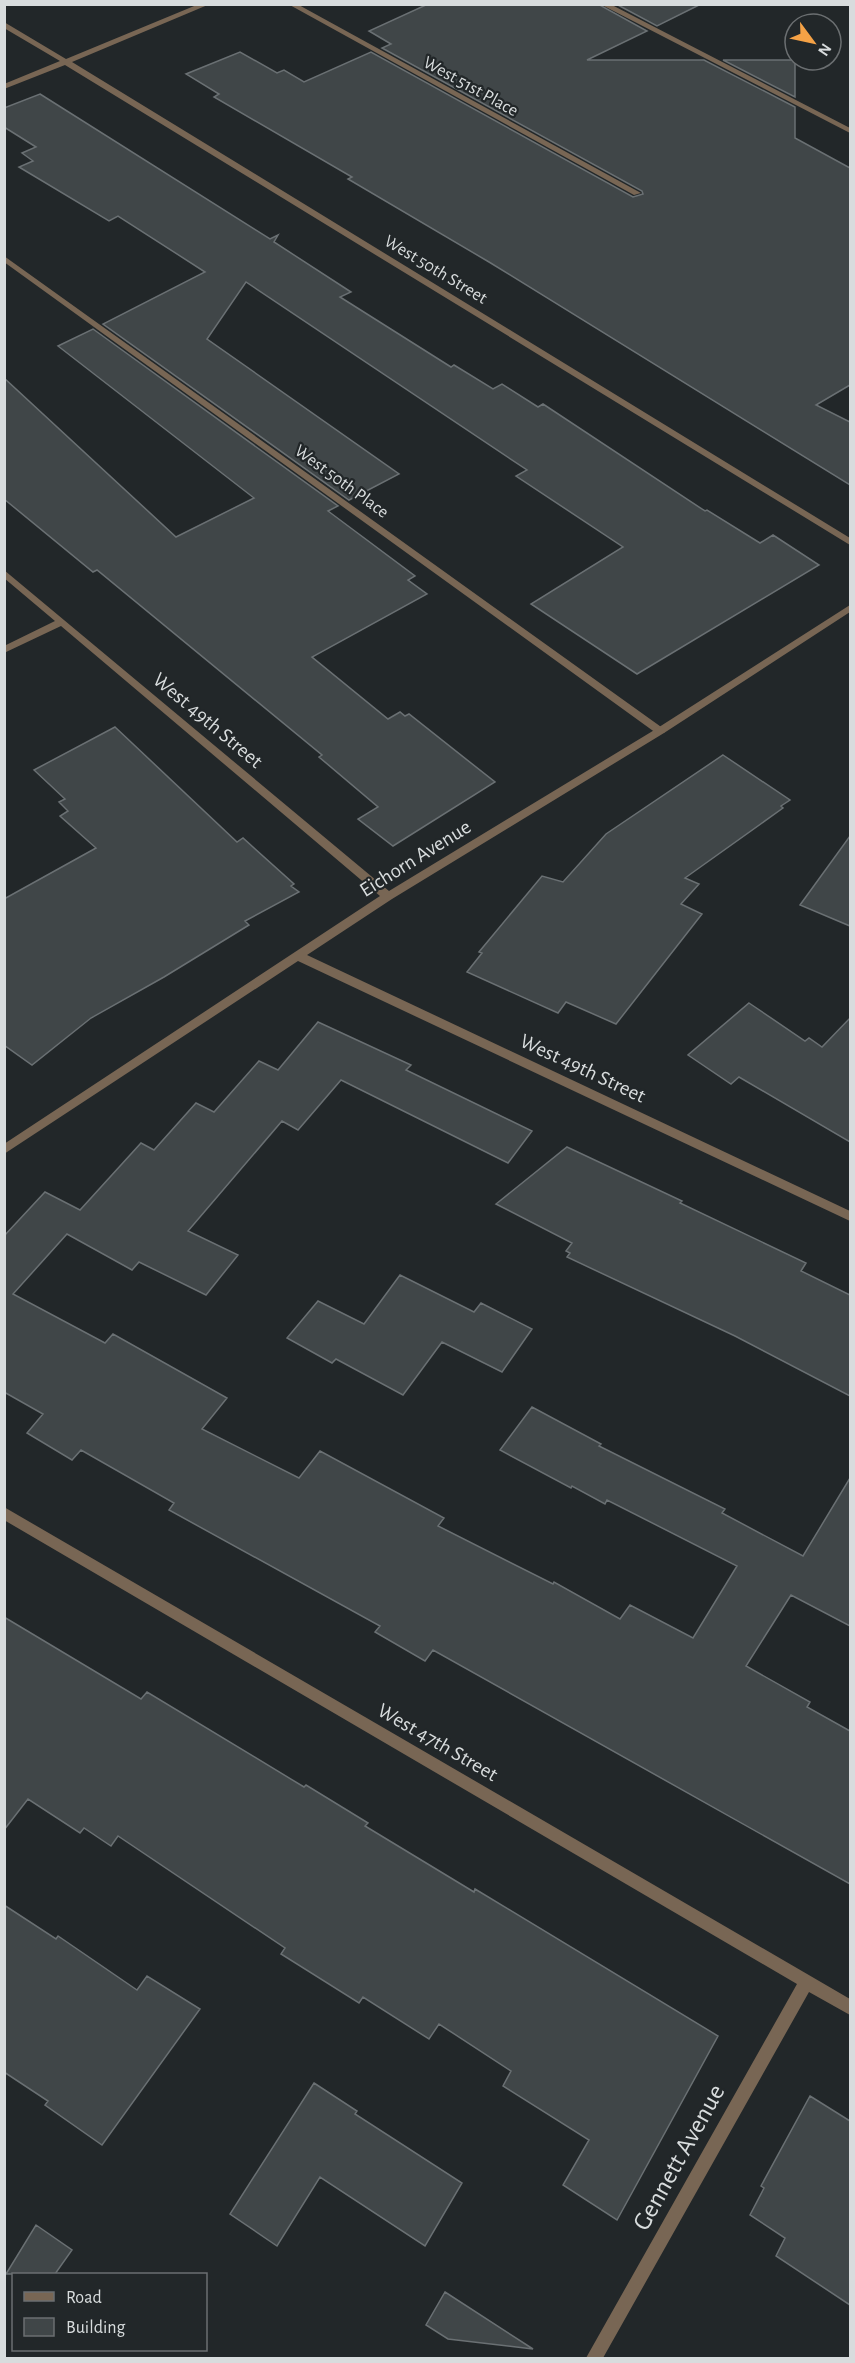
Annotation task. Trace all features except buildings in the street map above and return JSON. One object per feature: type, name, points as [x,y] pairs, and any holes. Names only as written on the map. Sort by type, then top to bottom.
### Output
[{"type":"street","points":[[4,87],[68,63],[207,4]]},
{"type":"street","name":"West 51st Place","points":[[291,4],[637,193]]},
{"type":"street","points":[[603,4],[850,131]]},
{"type":"street","name":"West 50th Street","points":[[4,24],[850,542]]},
{"type":"street","name":"West 50th Place","points":[[4,258],[660,731]]},
{"type":"street","name":"West 49th Street","points":[[4,573],[387,896]]},
{"type":"street","name":"Eichorn Avenue","points":[[4,1150],[387,896],[660,731],[850,608]]},
{"type":"street","points":[[4,650],[60,622]]},
{"type":"street","name":"West 49th Street","points":[[298,956],[850,1216]]},
{"type":"street","name":"West 47th Street","points":[[4,1513],[850,2007]]},
{"type":"street","name":"Gennett Avenue","points":[[594,2358],[807,1981]]}]
